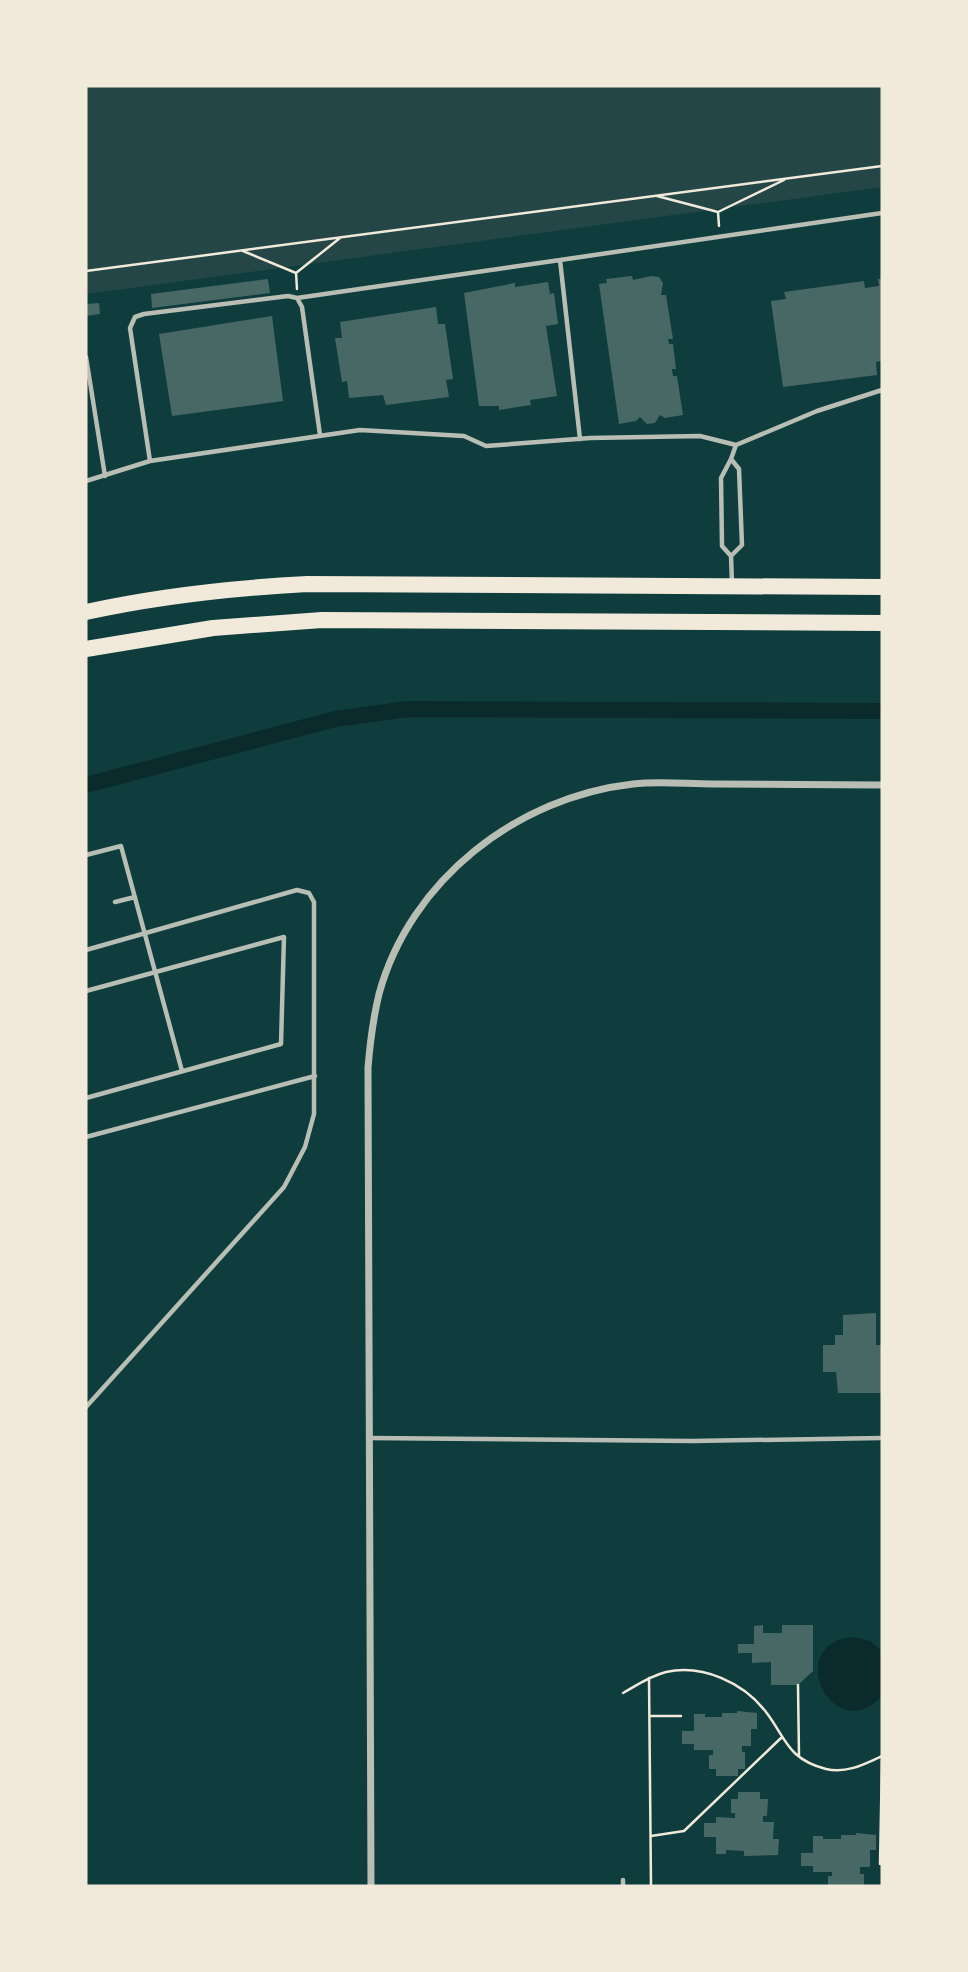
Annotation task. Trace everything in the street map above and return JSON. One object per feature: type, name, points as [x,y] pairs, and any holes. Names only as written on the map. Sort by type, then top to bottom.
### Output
[{"type":"main road","points":[[86,612],[207,592],[307,584],[882,587]]},
{"type":"main road","points":[[86,649],[213,628],[322,620],[882,623]]},
{"type":"street","points":[[371,1886],[368,1068],[371,1035],[380,993],[404,934],[426,899],[475,849],[506,828],[582,793],[635,784],[882,785]]},
{"type":"lane","points":[[150,461],[130,328],[135,317],[288,296],[297,298],[882,213]]},
{"type":"lane","points":[[560,260],[580,439]]},
{"type":"lane","points":[[297,298],[302,307],[320,435]]},
{"type":"lane","points":[[86,357],[105,476]]},
{"type":"lane","points":[[86,481],[150,461],[360,430],[464,436],[486,446],[580,439],[701,436],[736,445],[817,411],[882,390]]},
{"type":"lane","points":[[732,586],[731,556],[722,546],[721,478],[736,445]]},
{"type":"lane","points":[[731,459],[740,468],[742,545],[731,556]]},
{"type":"lane","points":[[86,855],[121,846],[182,1071]]},
{"type":"lane","points":[[86,950],[297,890],[309,893],[314,902],[314,1114],[305,1147],[284,1187],[86,1408]]},
{"type":"lane","points":[[115,902],[135,897]]},
{"type":"lane","points":[[86,991],[284,937],[281,1044],[86,1098]]},
{"type":"lane","points":[[86,1137],[315,1075]]},
{"type":"lane","points":[[370,1438],[692,1441],[882,1438]]},
{"type":"path","points":[[86,271],[882,166]]},
{"type":"path","points":[[654,195],[718,212],[788,177]]},
{"type":"path","points":[[718,212],[720,228]]},
{"type":"path","points":[[296,273],[342,236]]},
{"type":"path","points":[[240,250],[296,273]]},
{"type":"path","points":[[296,273],[297,298]]},
{"type":"path","points":[[623,1693],[649,1678],[668,1672],[688,1671],[717,1676],[747,1691],[767,1713],[781,1738],[799,1756],[827,1769],[852,1769],[882,1758],[880,1864]]},
{"type":"path","points":[[649,1678],[651,1886]]},
{"type":"path","points":[[798,1685],[799,1756]]},
{"type":"path","points":[[650,1716],[681,1716]]},
{"type":"path","points":[[651,1836],[684,1831],[781,1738]]},
{"type":"shaded area","points":[[86,86],[882,86],[882,187],[86,294]]},
{"type":"shaded area","points":[[853,1637],[870,1641],[882,1651],[882,1696],[864,1709],[847,1710],[833,1702],[822,1689],[818,1673],[820,1657],[832,1644]]},
{"type":"building","points":[[632,276],[633,280],[659,277],[663,283],[661,295],[666,295],[673,339],[668,339],[669,344],[673,344],[676,369],[672,369],[673,376],[677,376],[683,415],[665,418],[660,415],[655,423],[647,424],[640,417],[636,421],[619,424],[599,284],[607,283],[606,279]]},
{"type":"building","points":[[268,279],[270,293],[152,308],[151,294]]},
{"type":"building","points":[[878,279],[882,279],[882,361],[876,362],[877,375],[783,387],[771,301],[786,299],[784,292],[864,281],[865,288],[879,286]]},
{"type":"building","points":[[548,282],[550,294],[554,293],[558,324],[546,326],[557,396],[530,400],[531,405],[499,410],[499,406],[479,406],[464,293],[515,283],[515,287]]},
{"type":"building","points":[[99,303],[100,314],[86,316],[86,304]]},
{"type":"building","points":[[436,307],[438,324],[445,324],[453,379],[446,380],[449,397],[386,405],[383,395],[349,398],[347,381],[342,382],[335,338],[342,338],[340,322]]},
{"type":"building","points":[[272,316],[283,401],[172,416],[159,334]]},
{"type":"building","points":[[876,1313],[876,1345],[882,1345],[882,1393],[838,1393],[836,1372],[823,1372],[823,1345],[835,1345],[835,1335],[843,1335],[843,1315]]},
{"type":"building","points":[[763,1625],[763,1633],[782,1633],[782,1625],[813,1625],[813,1671],[798,1685],[771,1685],[771,1662],[752,1663],[752,1653],[738,1653],[738,1644],[754,1644],[754,1626]]},
{"type":"building","points":[[722,1713],[757,1713],[757,1729],[751,1729],[751,1746],[742,1746],[742,1752],[745,1752],[745,1769],[738,1769],[738,1776],[716,1776],[716,1769],[709,1769],[709,1755],[713,1755],[713,1750],[694,1750],[694,1744],[682,1744],[682,1731],[694,1731],[694,1714],[722,1717]]},
{"type":"building","points":[[738,1792],[760,1792],[760,1799],[768,1799],[767,1816],[763,1816],[763,1822],[774,1822],[773,1839],[779,1839],[778,1855],[744,1856],[744,1851],[726,1850],[726,1854],[716,1854],[716,1837],[704,1837],[704,1823],[716,1823],[716,1817],[735,1818],[735,1813],[731,1813],[731,1799],[738,1799]]},
{"type":"building","points":[[841,1835],[876,1835],[876,1850],[870,1850],[870,1867],[860,1867],[860,1874],[864,1874],[864,1886],[828,1886],[828,1876],[832,1876],[832,1872],[813,1872],[813,1866],[801,1866],[801,1853],[813,1853],[813,1836],[841,1839]]},
{"type":"waterway","points":[[86,785],[335,719],[408,709],[882,711]]}]
